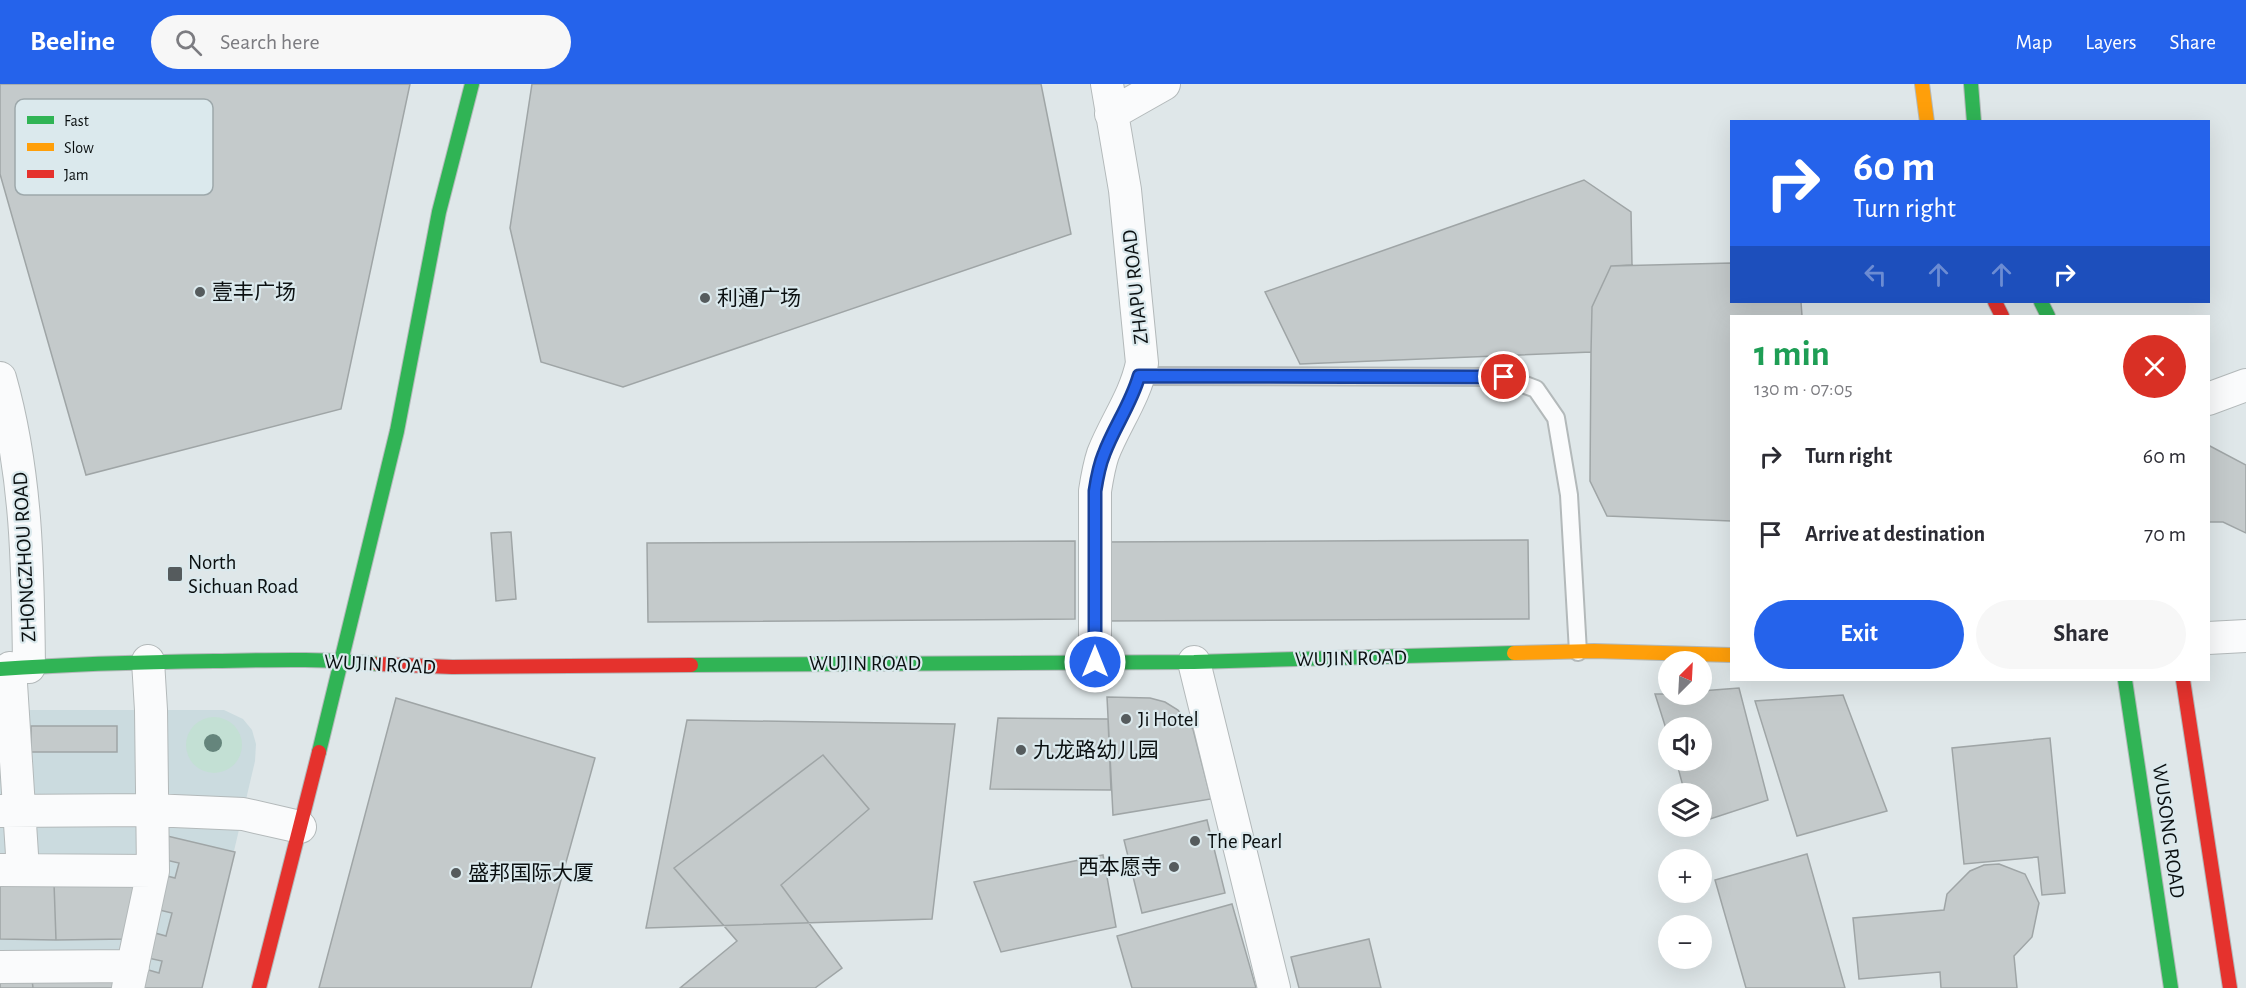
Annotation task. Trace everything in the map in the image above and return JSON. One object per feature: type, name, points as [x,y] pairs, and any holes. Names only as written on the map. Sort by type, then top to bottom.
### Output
[{"type":"street","points":[[259,988],[397,431],[440,212],[472,84]]},
{"type":"street","name":"ZHAPU ROAD","points":[[1095,662],[1095,491],[1098,470],[1104,452],[1129,404],[1142,363],[1125,190],[1107,84]]},
{"type":"street","points":[[1111,114],[1164,84]]},
{"type":"street","points":[[1922,84],[1927,120]]},
{"type":"street","points":[[1971,84],[1974,120]]},
{"type":"street","name":"ZHONGZHOU ROAD","points":[[0,378],[18,453],[27,536],[13,668],[9,811],[11,870]]},
{"type":"street","points":[[2210,398],[2246,385]]},
{"type":"street","points":[[2210,638],[2246,636]]},
{"type":"street","name":"WUJIN ROAD","points":[[13,668],[148,661],[342,660],[452,668],[1194,662],[1578,652],[1730,654]]},
{"type":"street","points":[[0,967],[131,977],[153,871],[151,710],[148,661]]},
{"type":"street","points":[[1194,662],[1274,988]]},
{"type":"street","name":"WUSONG ROAD","points":[[2125,681],[2171,988]]},
{"type":"street","name":"WUSONG ROAD","points":[[2183,681],[2230,988]]},
{"type":"street","points":[[9,811],[151,810],[243,814],[300,827]]},
{"type":"street","points":[[11,870],[153,871]]},
{"type":"lane","points":[[1139,376],[1504,377],[1536,389],[1556,418],[1569,495],[1578,652]]},
{"type":"shaded area","points":[[0,710],[224,710],[243,719],[252,730],[256,744],[255,761],[202,988],[0,988]]},
{"type":"green space","points":[[214,717],[225,719],[234,725],[240,734],[242,745],[240,756],[234,765],[225,771],[214,773],[203,771],[194,765],[188,756],[186,745],[188,734],[194,725],[203,719]]},
{"type":"building","name":"壹丰广场","points":[[0,84],[410,84],[341,409],[86,475],[0,174]]},
{"type":"building","name":"利通广场","points":[[532,84],[1041,84],[1071,234],[623,387],[541,362],[510,228]]},
{"type":"building","points":[[1584,180],[1631,212],[1632,265],[1611,266],[1592,307],[1591,352],[1300,364],[1265,292]]},
{"type":"building","points":[[1730,263],[1730,303],[1801,303],[1802,315],[1730,315],[1730,521],[1607,516],[1590,481],[1592,307],[1611,266]]},
{"type":"building","points":[[2210,446],[2246,465],[2246,533],[2223,522],[2210,522]]},
{"type":"building","points":[[511,532],[516,599],[496,601],[491,533]]},
{"type":"building","points":[[1528,540],[1529,619],[1102,621],[1101,542]]},
{"type":"building","points":[[1075,541],[1075,619],[648,622],[647,543]]},
{"type":"building","points":[[1739,688],[1768,800],[1712,818],[1712,783],[1682,783],[1679,771],[1712,771],[1712,717],[1662,717],[1658,705],[1712,705],[1712,690]]},
{"type":"building","points":[[1843,695],[1887,811],[1797,836],[1755,701]]},
{"type":"building","points":[[1107,697],[1150,698],[1165,702],[1178,710],[1193,729],[1211,799],[1113,815]]},
{"type":"building","name":"盛邦国际大厦","points":[[396,698],[595,758],[531,988],[319,988]]},
{"type":"building","points":[[998,718],[1108,719],[1111,790],[990,789]]},
{"type":"building","points":[[687,720],[955,724],[932,919],[646,928]]},
{"type":"building","points":[[31,726],[117,726],[117,752],[31,752]]},
{"type":"building","points":[[2050,738],[2065,893],[2042,895],[2038,857],[1964,864],[1952,748]]},
{"type":"building","points":[[823,755],[869,809],[781,885],[842,968],[815,988],[680,988],[737,941],[674,868]]},
{"type":"building","name":"西本愿寺","points":[[1207,820],[1225,893],[1142,913],[1124,840]]},
{"type":"building","points":[[163,835],[235,852],[202,988],[140,988],[145,969],[159,973],[162,961],[148,958],[155,933],[166,936],[172,913],[151,908],[159,874],[175,878],[179,863],[157,858]]},
{"type":"building","points":[[1807,854],[1845,988],[1746,988],[1715,880]]},
{"type":"building","points":[[1103,855],[1116,927],[1001,952],[974,882]]},
{"type":"building","points":[[1999,864],[2025,874],[2039,903],[2032,937],[2014,956],[2017,988],[1941,988],[1940,972],[1859,979],[1853,918],[1944,910],[1947,894],[1970,871],[1984,865]]},
{"type":"building","points":[[54,883],[56,940],[0,939],[0,884]]},
{"type":"building","points":[[54,883],[138,883],[128,939],[56,940]]},
{"type":"building","points":[[1232,904],[1256,988],[1132,988],[1117,936]]},
{"type":"building","points":[[1369,939],[1381,988],[1299,988],[1291,957]]},
{"type":"building","points":[[0,979],[32,979],[33,988],[0,988]]},
{"type":"building","points":[[32,979],[120,982],[119,988],[33,988]]},
{"type":"traffic: fast","points":[[319,752],[397,431],[439,212],[472,84]]},
{"type":"traffic: fast","points":[[1971,84],[1974,120]]},
{"type":"traffic: fast","points":[[2042,303],[2048,315]]},
{"type":"traffic: fast","points":[[691,665],[1194,662],[1514,653]]},
{"type":"traffic: fast","points":[[0,669],[276,660],[378,664]]},
{"type":"traffic: fast","points":[[2125,681],[2171,988]]},
{"type":"traffic: slow","points":[[1922,84],[1927,120]]},
{"type":"traffic: slow","points":[[1514,653],[1594,651],[1730,655]]},
{"type":"traffic: jam","points":[[1996,303],[2002,315]]},
{"type":"traffic: jam","points":[[378,664],[452,667],[691,665]]},
{"type":"traffic: jam","points":[[2183,681],[2230,988]]},
{"type":"traffic: jam","points":[[259,988],[319,752]]},
{"type":"place","name":"壹丰广场","points":[[200,292]]},
{"type":"place","name":"利通广场","points":[[705,298]]},
{"type":"place","name":"North Sichuan Road","points":[[175,574]]},
{"type":"place","name":"Ji Hotel","points":[[1126,719]]},
{"type":"place","name":"九龙路幼儿园","points":[[1021,750]]},
{"type":"place","name":"The Pearl","points":[[1195,841]]},
{"type":"place","name":"西本愿寺","points":[[1174,867]]},
{"type":"place","name":"盛邦国际大厦","points":[[456,873]]},
{"type":"route","points":[[1095,662],[1095,491],[1098,470],[1104,452],[1129,404],[1139,376],[1504,377]]}]
